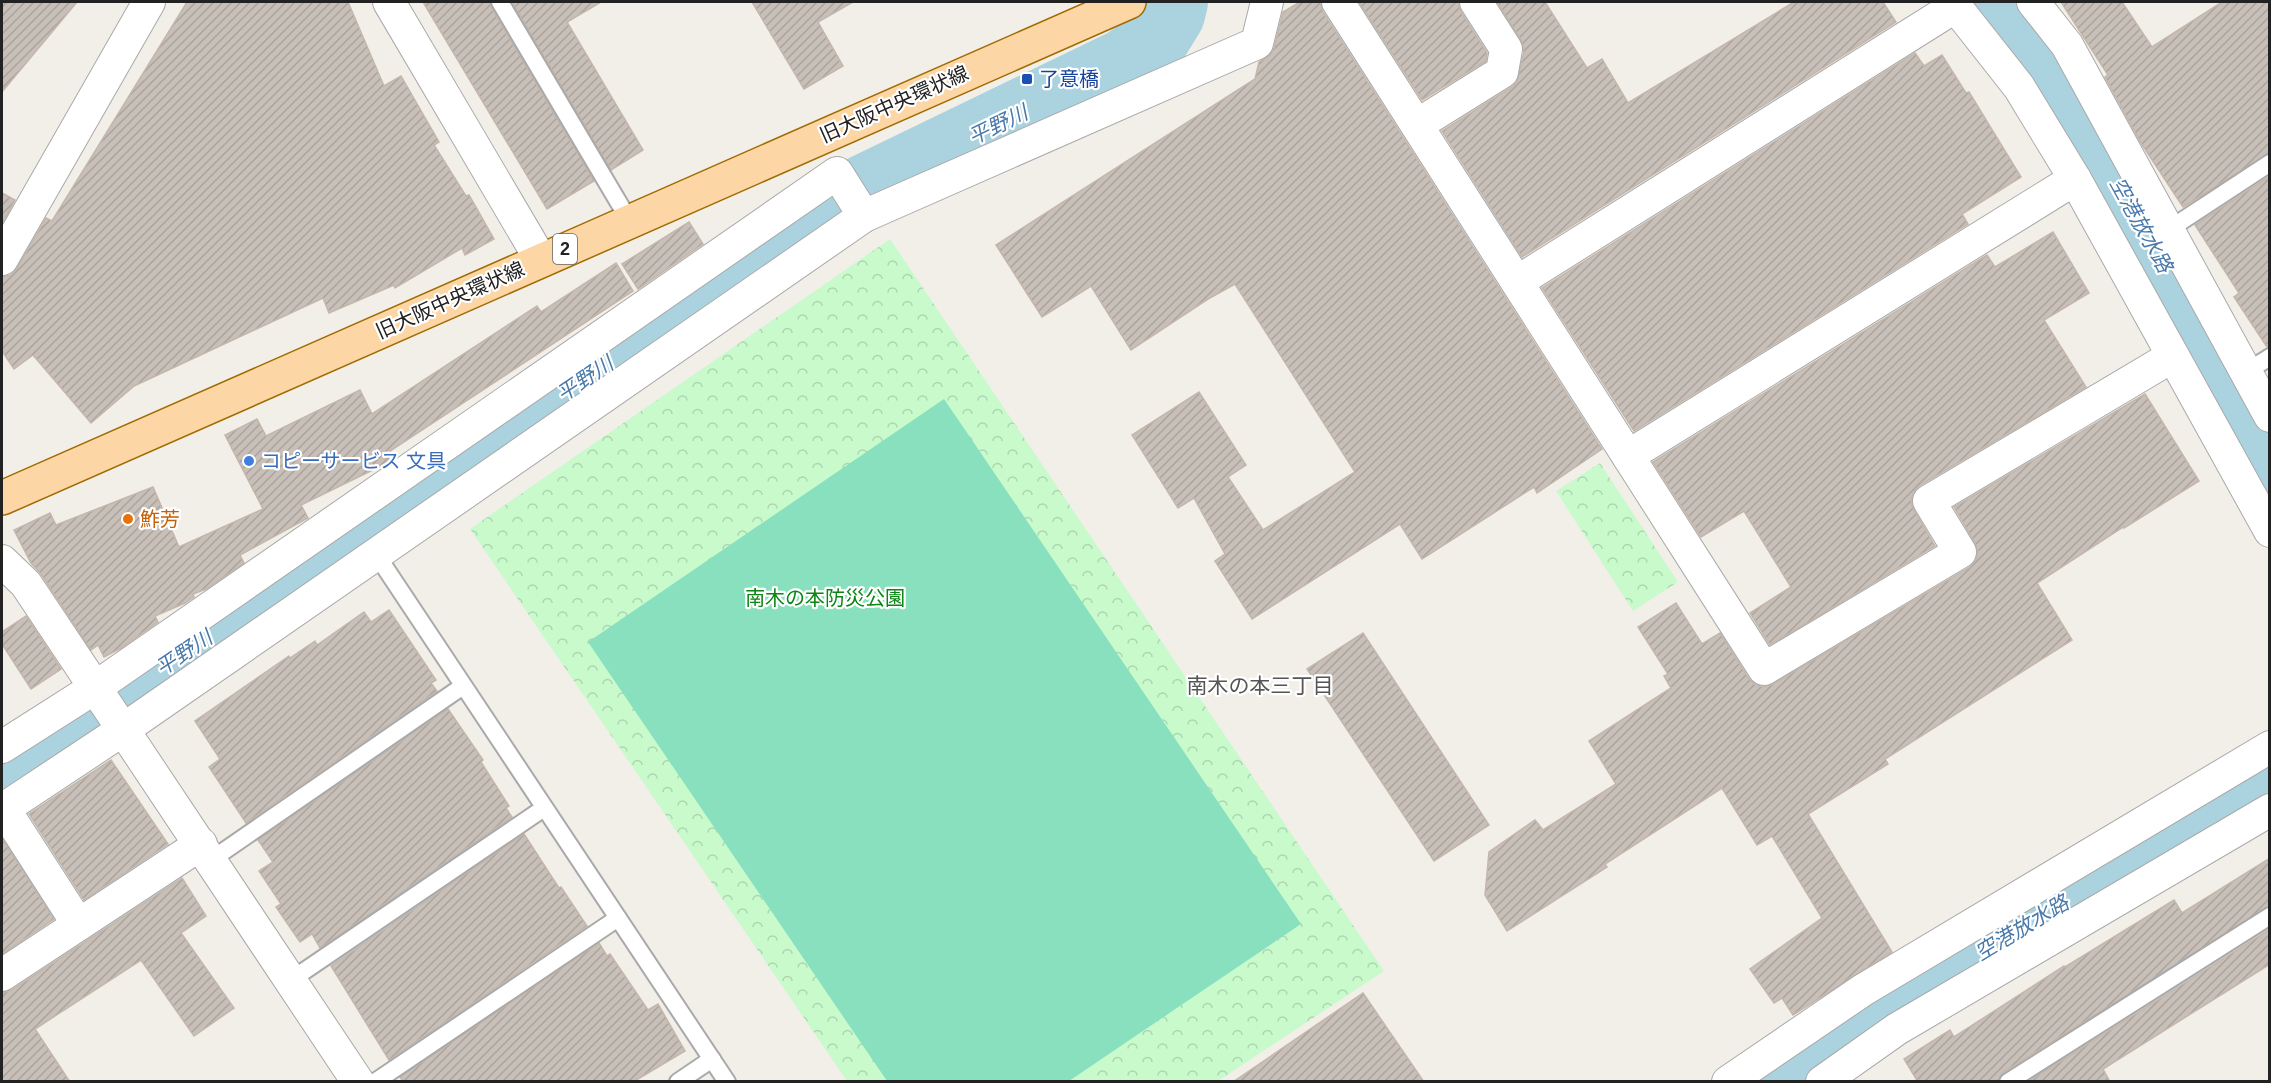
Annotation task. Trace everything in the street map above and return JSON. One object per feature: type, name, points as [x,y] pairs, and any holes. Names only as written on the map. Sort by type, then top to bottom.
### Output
[{"type":"main road","name":"旧大阪中央環状線","points":[[2,498],[629,220],[1129,2]]},
{"type":"street","points":[[2,258],[149,2]]},
{"type":"street","points":[[389,2],[541,260]]},
{"type":"street","points":[[78,924],[3,810],[864,216],[1257,44],[1267,2]]},
{"type":"street","points":[[1338,2],[1764,669],[1960,552],[1929,501],[2173,356]]},
{"type":"street","points":[[1417,125],[1502,72],[1506,49],[1476,2]]},
{"type":"street","points":[[2033,2],[2067,45],[2168,230],[2258,364],[2270,416]]},
{"type":"street","points":[[1517,282],[1954,4],[2019,87],[2075,179],[2270,531]]},
{"type":"street","points":[[2,747],[97,689],[837,173],[864,216]]},
{"type":"street","points":[[1628,456],[2075,179]]},
{"type":"street","points":[[2,561],[26,584],[358,1082]]},
{"type":"street","points":[[1728,1082],[1863,990],[2270,747]]},
{"type":"street","points":[[1822,1082],[1897,1029],[2270,810]]},
{"type":"street","points":[[2,975],[78,924],[206,852]]},
{"type":"lane","points":[[500,2],[629,220]]},
{"type":"lane","points":[[2168,230],[2270,163]]},
{"type":"lane","points":[[375,554],[727,1082]]},
{"type":"lane","points":[[206,852],[463,686]]},
{"type":"lane","points":[[291,980],[544,808]]},
{"type":"lane","points":[[2008,1082],[2270,916]]},
{"type":"lane","points":[[375,1082],[618,918]]},
{"type":"lane","points":[[678,1082],[712,1059]]},
{"type":"green space","name":"南木の本防災公園","points":[[890,239],[1384,971],[1218,1081],[847,1081],[470,529]]},
{"type":"green space","name":"南木の本防災公園","points":[[944,399],[1301,924],[1069,1081],[887,1081],[588,642]]},
{"type":"green space","points":[[1600,463],[1678,582],[1633,611],[1556,491]]},
{"type":"pier","points":[[1145,2],[1200,2],[1142,26]]},
{"type":"building","points":[[2,2],[77,2],[2,92]]},
{"type":"building","points":[[187,2],[348,2],[384,86],[401,76],[439,142],[434,145],[466,196],[469,195],[494,239],[465,255],[462,248],[395,288],[394,285],[329,313],[323,298],[134,386],[91,423],[33,355],[14,369],[2,351],[2,277],[11,275],[17,268],[46,218],[52,221]]},
{"type":"building","points":[[423,2],[490,2],[594,181],[547,209]]},
{"type":"building","points":[[512,2],[601,2],[567,22],[643,150],[611,170]]},
{"type":"building","points":[[752,2],[853,2],[818,22],[843,66],[804,89]]},
{"type":"building","points":[[1300,2],[1320,2],[1323,12],[1602,449],[1537,493],[1534,487],[1422,559],[1400,524],[1252,619],[1215,561],[1225,554],[1194,498],[1178,508],[1132,435],[1199,392],[1246,465],[1228,477],[1263,530],[1355,472],[1235,284],[1208,299],[1131,350],[1091,286],[1042,317],[996,245],[1255,79],[1259,62],[1270,55],[1274,48],[1283,12]]},
{"type":"building","points":[[1359,2],[1458,2],[1461,12],[1487,53],[1486,61],[1422,100]]},
{"type":"building","points":[[1497,2],[1545,2],[1587,68],[1602,59],[1628,103],[1794,2],[1883,2],[1896,22],[1522,257],[1442,131],[1517,82],[1524,52],[1521,40]]},
{"type":"building","points":[[2061,2],[2122,2],[2152,47],[2222,2],[2270,2],[2270,153],[2183,207],[2141,143],[2105,77],[2108,75]]},
{"type":"building","points":[[1915,53],[1924,66],[1942,55],[1966,93],[1969,92],[2021,177],[1962,214],[1968,224],[1634,431],[1542,288]]},
{"type":"building","points":[[2270,176],[2270,347],[2267,347],[2234,297],[2239,293],[2195,225]]},
{"type":"building","points":[[2,193],[15,200],[2,224]]},
{"type":"building","points":[[689,222],[703,244],[638,289],[622,264]]},
{"type":"building","points":[[2053,232],[2089,293],[2044,320],[2086,387],[1919,486],[1913,493],[1911,502],[1935,546],[1770,645],[1750,613],[1791,587],[1744,511],[1701,537],[1653,462],[1987,255],[1995,267]]},
{"type":"building","points":[[616,263],[633,291],[390,451],[394,458],[389,462],[301,505],[308,518],[240,555],[244,563],[206,589],[193,594],[194,597],[185,603],[155,616],[158,622],[104,657],[98,645],[91,650],[41,574],[31,563],[14,530],[50,513],[56,525],[153,487],[179,547],[263,509],[225,435],[257,419],[266,436],[360,390],[372,414],[537,306],[541,312]]},
{"type":"building","points":[[2145,394],[2199,481],[2037,583],[2072,640],[1885,759],[1888,764],[1808,814],[1892,952],[1793,1015],[1782,998],[1774,1003],[1750,969],[1822,918],[1772,836],[1757,845],[1722,788],[1605,864],[1607,867],[1507,931],[1485,895],[1489,852],[1535,820],[1543,830],[1616,784],[1589,741],[1671,688],[1664,676],[1668,674],[1638,627],[1676,603],[1702,644],[1720,633],[1749,679],[1756,685],[1764,687],[1773,684],[1970,567],[1976,560],[1978,551],[1954,507]]},
{"type":"building","points":[[389,610],[436,680],[431,683],[437,691],[246,823],[209,767],[220,759],[195,721],[289,656],[290,658],[315,641],[317,645],[364,612],[371,622]]},
{"type":"building","points":[[26,616],[61,669],[31,689],[2,644],[2,632]]},
{"type":"building","points":[[1363,633],[1489,825],[1434,861],[1307,669]]},
{"type":"building","points":[[448,709],[483,760],[481,762],[509,806],[506,808],[512,817],[320,948],[312,934],[300,942],[276,907],[281,904],[259,871],[273,862],[258,840]]},
{"type":"building","points":[[111,760],[168,844],[84,900],[29,814]]},
{"type":"building","points":[[524,834],[587,926],[389,1060],[331,966]]},
{"type":"building","points":[[2,838],[54,919],[2,954]]},
{"type":"building","points":[[2270,858],[2270,906],[2002,1073],[1998,1082],[1918,1082],[1904,1059],[1950,1030],[1954,1037],[2064,966],[2174,900],[2182,913]]},
{"type":"building","points":[[182,878],[206,916],[181,933],[234,1008],[194,1036],[141,960],[35,1029],[70,1082],[2,1082],[2,993],[12,990]]},
{"type":"building","points":[[2270,929],[2270,964],[2103,1069],[2110,1082],[2028,1082]]},
{"type":"building","points":[[599,943],[607,956],[610,954],[648,1010],[658,1004],[685,1051],[633,1082],[403,1082],[400,1077]]},
{"type":"building","points":[[1363,993],[1424,1082],[1233,1082]]},
{"type":"waterway","name":"平野川","points":[[2,779],[77,730],[853,195],[1126,63],[1151,45],[1170,14],[1173,2]]},
{"type":"waterway","name":"空港放水路","points":[[1998,2],[2064,85],[2270,457]]},
{"type":"waterway","name":"空港放水路","points":[[1779,1082],[1879,1013],[2270,780]]},
{"type":"place","name":"了意橋","points":[[1027,79]]},
{"type":"place","name":"コピーサービス 文具","points":[[249,461]]},
{"type":"place","name":"鮓芳","points":[[128,519]]},
{"type":"district","name":"南木の本三丁目","points":[[1260,686]]}]
